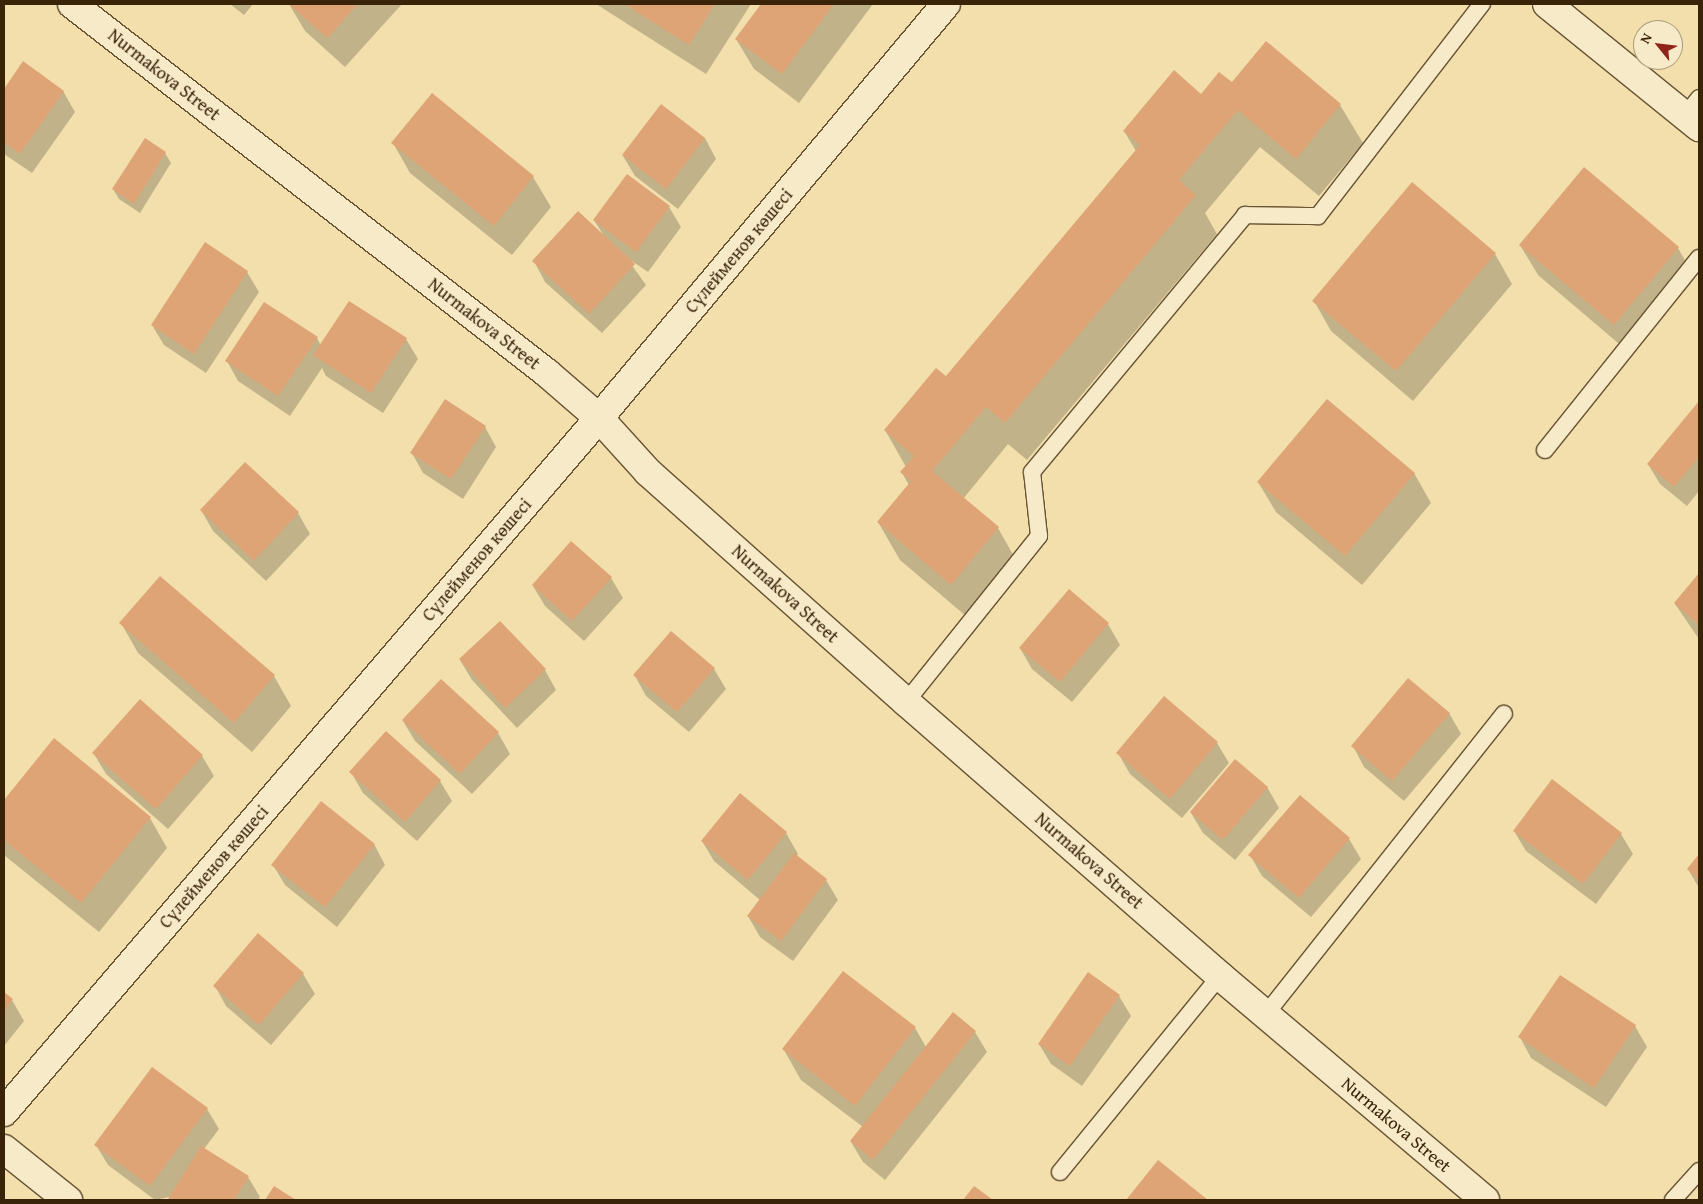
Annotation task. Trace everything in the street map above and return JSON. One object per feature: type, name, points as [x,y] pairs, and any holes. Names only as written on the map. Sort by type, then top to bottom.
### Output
[{"type":"street","name":"Nurmakova Street","points":[[72,4],[547,373],[599,418],[648,472],[906,702],[1220,976],[1485,1200]]},
{"type":"street","name":"Сүлейменов көшесі","points":[[4,1112],[599,418],[946,4]]},
{"type":"street","points":[[1546,4],[1695,114]]},
{"type":"street","points":[[4,1148],[68,1200]]},
{"type":"lane","points":[[906,702],[1039,536],[1032,472],[1245,215],[1318,216],[1482,4]]},
{"type":"lane","points":[[1545,450],[1699,258]]},
{"type":"lane","points":[[1266,1014],[1504,714]]},
{"type":"lane","points":[[1060,1172],[1220,976]]},
{"type":"lane","points":[[1673,1200],[1699,1171]]},
{"type":"building","points":[[289,4],[358,4],[327,38]]},
{"type":"building","points":[[624,4],[715,4],[689,45]]},
{"type":"building","points":[[761,4],[834,4],[782,74],[735,39]]},
{"type":"building","points":[[1266,41],[1341,104],[1296,159],[1238,110],[1179,180],[1196,195],[1005,423],[986,407],[932,471],[999,527],[951,585],[877,522],[911,481],[900,472],[914,456],[884,430],[936,368],[946,376],[1140,145],[1123,131],[1174,70],[1201,94],[1219,72],[1232,82]]},
{"type":"building","points":[[23,61],[64,91],[20,154],[4,142],[4,89]]},
{"type":"building","points":[[432,93],[534,176],[494,226],[391,143]]},
{"type":"building","points":[[661,104],[705,138],[666,189],[622,155]]},
{"type":"building","points":[[145,138],[166,152],[134,204],[112,189]]},
{"type":"building","points":[[1584,167],[1679,247],[1614,325],[1519,245]]},
{"type":"building","points":[[627,174],[670,206],[636,252],[593,220]]},
{"type":"building","points":[[1412,182],[1496,253],[1396,371],[1312,301]]},
{"type":"building","points":[[578,211],[635,264],[589,314],[532,261]]},
{"type":"building","points":[[205,242],[248,271],[194,354],[151,325]]},
{"type":"building","points":[[349,301],[407,338],[371,393],[313,355]]},
{"type":"building","points":[[264,302],[318,337],[278,396],[225,361]]},
{"type":"building","points":[[445,399],[486,426],[451,479],[410,453]]},
{"type":"building","points":[[1327,399],[1415,473],[1345,556],[1257,482]]},
{"type":"building","points":[[1699,401],[1699,457],[1674,487],[1647,464]]},
{"type":"building","points":[[245,462],[299,512],[254,561],[200,510]]},
{"type":"building","points":[[571,541],[612,577],[572,621],[532,585]]},
{"type":"building","points":[[1699,573],[1699,625],[1674,603]]},
{"type":"building","points":[[160,576],[275,675],[234,723],[119,623]]},
{"type":"building","points":[[1069,589],[1109,623],[1060,682],[1019,648]]},
{"type":"building","points":[[500,621],[546,669],[505,708],[459,659]]},
{"type":"building","points":[[671,631],[715,668],[677,712],[633,675]]},
{"type":"building","points":[[1408,678],[1450,713],[1392,781],[1351,746]]},
{"type":"building","points":[[441,679],[499,732],[460,774],[402,720]]},
{"type":"building","points":[[1164,696],[1218,742],[1170,799],[1116,753]]},
{"type":"building","points":[[140,699],[203,755],[156,809],[92,753]]},
{"type":"building","points":[[386,731],[441,780],[405,822],[349,772]]},
{"type":"building","points":[[54,738],[151,817],[81,903],[4,840],[4,800]]},
{"type":"building","points":[[1235,759],[1268,787],[1223,840],[1190,812]]},
{"type":"building","points":[[1552,779],[1622,833],[1583,884],[1513,831]]},
{"type":"building","points":[[740,793],[787,832],[748,880],[701,841]]},
{"type":"building","points":[[1300,795],[1350,838],[1299,898],[1248,855]]},
{"type":"building","points":[[321,801],[375,844],[325,907],[271,865]]},
{"type":"building","points":[[794,853],[827,879],[781,941],[747,916]]},
{"type":"building","points":[[1699,854],[1699,880],[1687,869]]},
{"type":"building","points":[[258,933],[304,973],[259,1025],[213,986]]},
{"type":"building","points":[[843,971],[916,1027],[855,1106],[782,1049]]},
{"type":"building","points":[[1088,972],[1120,995],[1070,1066],[1038,1044]]},
{"type":"building","points":[[1560,975],[1636,1025],[1594,1088],[1518,1037]]},
{"type":"building","points":[[4,992],[13,999],[4,1011]]},
{"type":"building","points":[[953,1012],[976,1031],[873,1160],[850,1141]]},
{"type":"building","points":[[152,1067],[208,1108],[150,1186],[94,1145]]},
{"type":"building","points":[[201,1146],[249,1176],[234,1200],[168,1199]]},
{"type":"building","points":[[1158,1160],[1208,1200],[1126,1200]]},
{"type":"building","points":[[274,1186],[296,1200],[265,1200]]},
{"type":"building","points":[[974,1186],[993,1200],[963,1200]]}]
